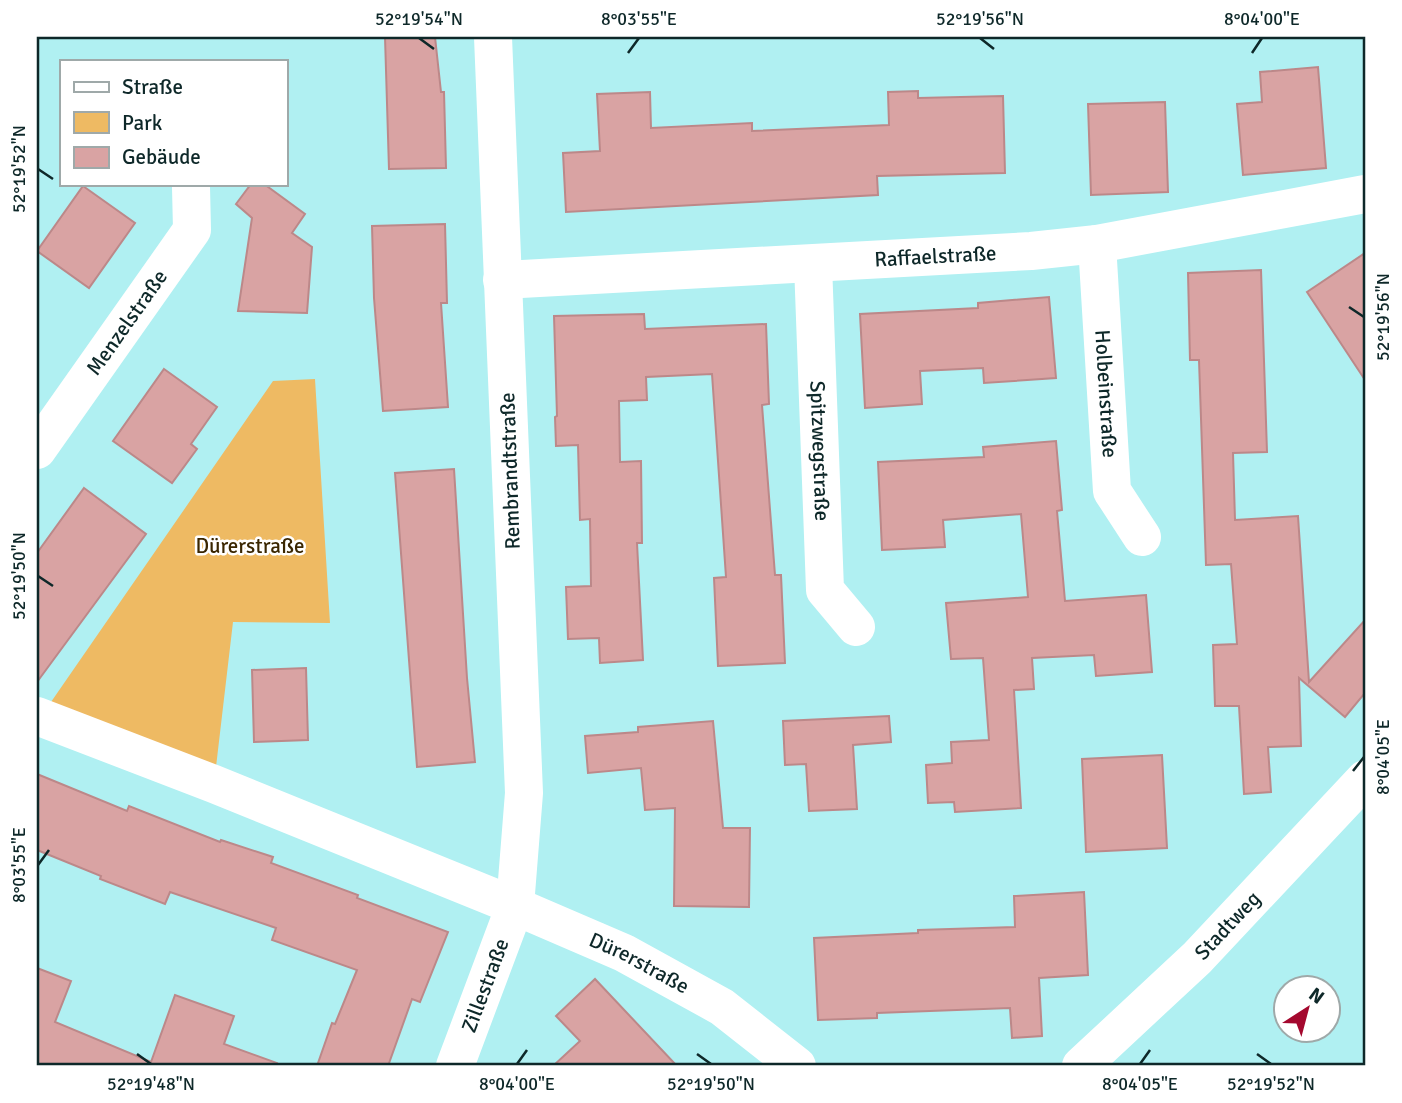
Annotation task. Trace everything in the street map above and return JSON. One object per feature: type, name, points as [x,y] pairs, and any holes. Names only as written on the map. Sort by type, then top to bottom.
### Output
[{"type":"street","name":"Rembrandtstraße","points":[[493,37],[524,793],[515,906]]},
{"type":"street","name":"Menzelstraße","points":[[37,450],[192,230],[191,187]]},
{"type":"street","name":"Raffaelstraße","points":[[502,280],[1031,251],[1097,244],[1365,194]]},
{"type":"street","name":"Holbeinstraße","points":[[1097,244],[1112,491],[1142,537]]},
{"type":"street","name":"Spitzwegstraße","points":[[813,264],[825,590],[856,627]]},
{"type":"street","name":"Dürerstraße","points":[[37,716],[214,784],[624,953],[722,1007],[797,1066]]},
{"type":"street","name":"Stadtweg","points":[[1082,1066],[1197,958],[1365,779]]},
{"type":"street","name":"Zillestraße","points":[[455,1066],[515,906]]},
{"type":"green space","name":"Dürerstraße","points":[[315,379],[330,623],[233,622],[214,784],[42,715],[273,381]]},
{"type":"building","points":[[385,37],[435,37],[441,92],[444,92],[446,168],[389,169]]},
{"type":"building","points":[[1318,67],[1326,168],[1243,175],[1237,104],[1262,102],[1260,72]]},
{"type":"building","points":[[918,91],[918,98],[1003,96],[1005,173],[877,176],[878,195],[566,212],[563,153],[600,151],[597,94],[650,92],[651,128],[752,123],[752,131],[889,125],[888,92]]},
{"type":"building","points":[[1165,102],[1168,192],[1091,195],[1088,104]]},
{"type":"building","points":[[83,186],[135,223],[89,288],[37,251]]},
{"type":"building","points":[[250,186],[267,186],[305,214],[292,233],[312,247],[307,313],[238,311],[252,218],[236,204]]},
{"type":"building","points":[[445,224],[447,303],[441,303],[448,407],[383,411],[374,298],[372,226]]},
{"type":"building","points":[[1365,253],[1365,380],[1307,292]]},
{"type":"building","points":[[1261,270],[1267,452],[1233,453],[1235,520],[1298,516],[1309,682],[1365,620],[1365,693],[1345,717],[1299,678],[1301,746],[1268,747],[1271,792],[1244,794],[1239,706],[1215,706],[1213,645],[1237,644],[1231,564],[1206,565],[1199,360],[1190,360],[1188,273]]},
{"type":"building","points":[[1049,297],[1056,378],[984,383],[983,368],[920,371],[922,404],[865,408],[860,314],[978,308],[978,303]]},
{"type":"building","points":[[644,314],[645,329],[766,324],[769,404],[762,405],[775,575],[781,575],[785,663],[718,666],[714,578],[726,577],[712,374],[646,377],[647,400],[619,401],[620,462],[641,461],[642,543],[637,543],[643,660],[600,663],[599,638],[568,639],[566,587],[591,586],[590,519],[580,520],[578,445],[556,446],[554,316]]},
{"type":"building","points":[[164,369],[217,407],[191,444],[197,449],[172,483],[113,441]]},
{"type":"building","points":[[1056,441],[1062,510],[1057,511],[1065,601],[1146,595],[1152,672],[1096,676],[1094,655],[1032,658],[1034,689],[1014,690],[1021,808],[955,812],[954,802],[928,803],[926,765],[952,763],[951,742],[989,740],[983,658],[951,659],[946,603],[1028,597],[1021,514],[943,520],[945,547],[882,550],[878,462],[984,457],[983,447]]},
{"type":"building","points":[[454,469],[475,762],[417,767],[395,473]]},
{"type":"building","points":[[84,488],[146,534],[37,682],[37,553]]},
{"type":"building","points":[[306,668],[308,740],[254,742],[252,670]]},
{"type":"building","points":[[889,716],[891,742],[853,745],[857,809],[809,811],[806,764],[785,765],[783,721]]},
{"type":"building","points":[[713,721],[723,828],[750,828],[749,907],[674,906],[675,808],[645,810],[641,768],[588,773],[585,736],[638,732],[638,727]]},
{"type":"building","points":[[1162,755],[1167,848],[1086,852],[1082,759]]},
{"type":"building","points":[[37,774],[127,811],[129,806],[220,842],[221,840],[273,857],[271,863],[448,932],[420,1002],[412,999],[388,1066],[317,1066],[332,1023],[335,1024],[357,970],[272,940],[276,928],[170,892],[165,904],[100,879],[101,876],[37,850]]},
{"type":"building","points":[[1084,892],[1088,975],[1039,978],[1042,1036],[1012,1038],[1010,1008],[877,1013],[877,1018],[818,1020],[814,938],[918,933],[918,930],[1015,927],[1014,896]]},
{"type":"building","points":[[37,968],[71,981],[55,1022],[151,1062],[175,995],[234,1016],[224,1044],[277,1063],[276,1066],[37,1066]]},
{"type":"building","points":[[595,979],[677,1066],[553,1066],[580,1041],[556,1016]]}]
